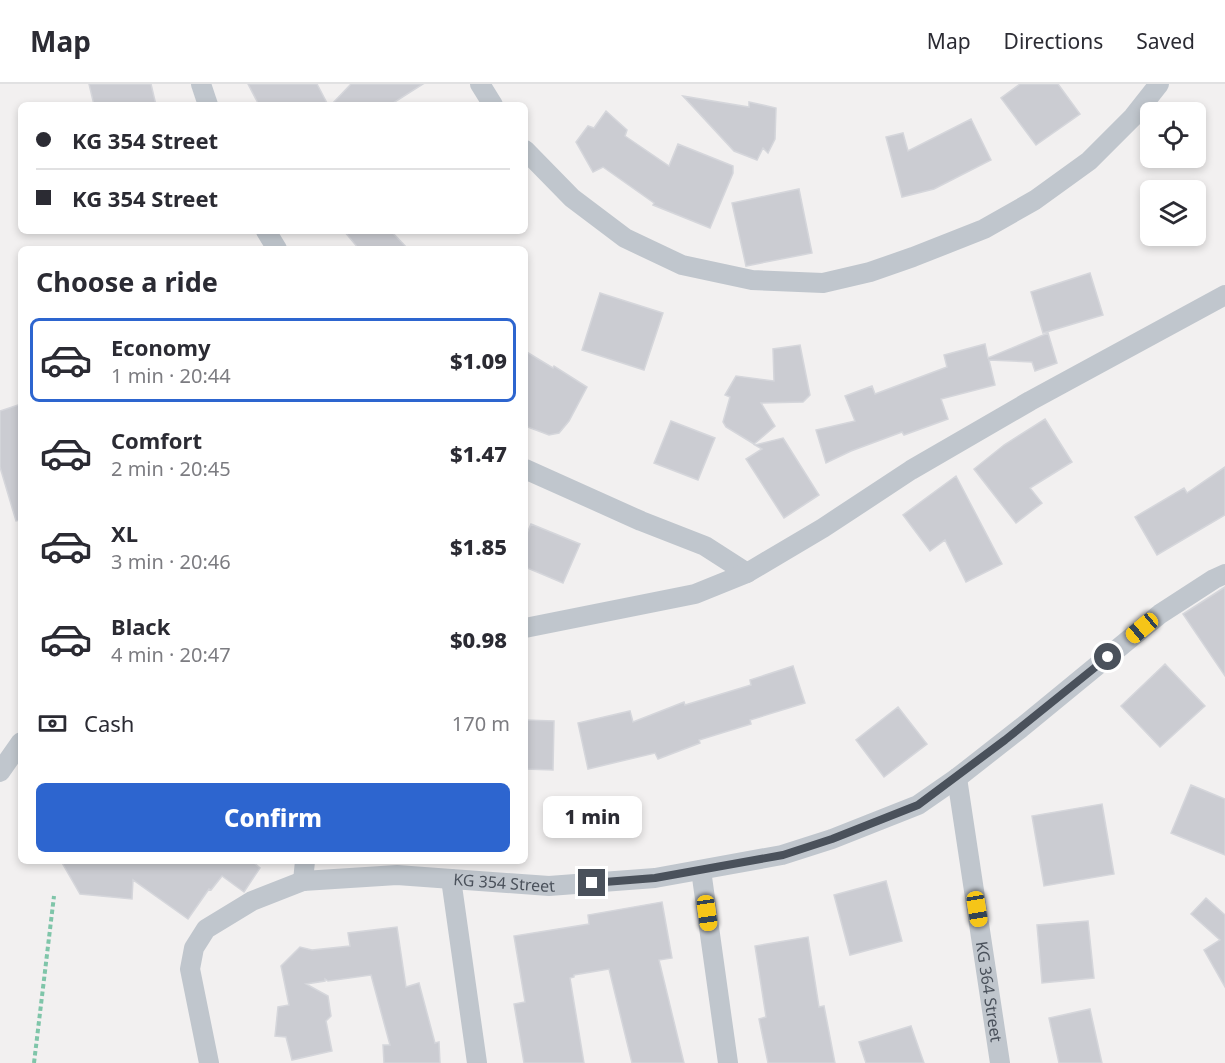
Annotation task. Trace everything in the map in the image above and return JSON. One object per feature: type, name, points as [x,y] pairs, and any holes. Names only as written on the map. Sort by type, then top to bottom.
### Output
[{"type":"street","points":[[201,84],[207,102]]},
{"type":"street","points":[[480,84],[491,102]]},
{"type":"street","points":[[528,153],[572,198],[626,238],[682,265],[752,280],[823,283],[870,272],[913,257],[984,229],[1035,200],[1089,161],[1133,117],[1159,84]]},
{"type":"street","points":[[528,627],[695,594],[747,573],[823,528],[911,470],[1030,401],[1225,295]]},
{"type":"street","points":[[528,470],[640,521],[705,546],[747,573]]},
{"type":"street","name":"KG 354 Street","points":[[209,1063],[190,969],[194,948],[206,929],[252,901],[303,881],[397,875],[549,886],[655,878],[783,855],[832,839],[918,805],[957,778],[1160,614],[1225,574]]},
{"type":"street","points":[[0,772],[18,746]]},
{"type":"street","name":"KG 364 Street","points":[[957,778],[1000,1063]]},
{"type":"street","points":[[303,881],[304,864]]},
{"type":"street","points":[[701,870],[728,1063]]},
{"type":"street","points":[[451,879],[477,1063]]},
{"type":"path","points":[[34,1063],[54,896]]},
{"type":"building","points":[[89,84],[151,84],[155,102],[93,102]]},
{"type":"building","points":[[248,84],[317,84],[326,102],[257,102]]},
{"type":"building","points":[[351,84],[423,84],[395,102],[334,102]]},
{"type":"building","points":[[1020,84],[1058,84],[1080,114],[1036,145],[1001,98]]},
{"type":"building","points":[[683,96],[749,107],[749,102],[776,108],[775,139],[768,153],[763,148],[757,160],[734,151]]},
{"type":"building","points":[[606,111],[627,130],[625,136],[669,166],[678,144],[733,166],[733,173],[710,228],[653,205],[654,203],[603,167],[593,172],[576,142],[588,126],[594,128]]},
{"type":"building","points":[[971,119],[991,160],[934,189],[902,197],[886,137],[903,133],[908,151]]},
{"type":"building","points":[[799,189],[812,253],[746,266],[732,203]]},
{"type":"building","points":[[346,234],[394,234],[405,246],[356,246]]},
{"type":"building","points":[[1090,273],[1103,315],[1043,333],[1031,292]]},
{"type":"building","points":[[600,293],[663,313],[644,370],[582,350]]},
{"type":"building","points":[[1048,333],[1057,363],[1035,371],[1032,362],[989,360],[995,385],[941,399],[948,419],[904,435],[902,432],[826,463],[816,430],[855,421],[845,396],[872,386],[875,394],[947,367],[944,355],[985,344],[988,358]]},
{"type":"building","points":[[800,345],[810,395],[803,402],[761,403],[775,426],[754,444],[726,427],[723,422],[730,397],[725,395],[736,376],[774,381],[773,349]]},
{"type":"building","points":[[528,353],[587,387],[569,421],[559,433],[549,435],[528,427]]},
{"type":"building","points":[[18,405],[18,521],[16,521],[0,467],[0,411]]},
{"type":"building","points":[[1045,419],[1072,462],[1030,488],[1042,503],[1016,523],[974,469],[1004,445]]},
{"type":"building","points":[[671,421],[715,438],[698,480],[654,463]]},
{"type":"building","points":[[783,438],[819,495],[784,518],[746,459],[762,449],[755,445]]},
{"type":"building","points":[[1225,467],[1225,515],[1157,555],[1135,517],[1184,488],[1187,493]]},
{"type":"building","points":[[956,476],[1002,564],[966,582],[945,540],[930,551],[903,515]]},
{"type":"building","points":[[531,524],[580,544],[563,583],[528,568],[528,531]]},
{"type":"building","points":[[1225,587],[1225,676],[1183,614]]},
{"type":"building","points":[[1165,664],[1205,706],[1160,747],[1121,706]]},
{"type":"building","points":[[793,666],[805,703],[750,720],[751,724],[699,740],[700,743],[658,759],[655,753],[588,769],[578,723],[630,711],[633,722],[684,702],[685,705],[751,685],[750,680]]},
{"type":"building","points":[[898,707],[927,744],[884,777],[856,740]]},
{"type":"building","points":[[528,720],[554,721],[553,770],[528,769]]},
{"type":"building","points":[[1191,785],[1225,799],[1225,855],[1171,833]]},
{"type":"building","points":[[1102,804],[1114,874],[1044,886],[1032,816]]},
{"type":"building","points":[[63,864],[255,864],[260,868],[244,892],[222,876],[211,890],[209,889],[188,919],[133,880],[132,899],[80,894]]},
{"type":"building","points":[[886,881],[902,941],[850,955],[834,895]]},
{"type":"building","points":[[1206,898],[1225,915],[1225,987],[1204,950],[1220,940],[1191,914]]},
{"type":"building","points":[[662,902],[672,958],[659,960],[684,1063],[632,1063],[609,969],[574,975],[570,978],[584,1063],[524,1063],[514,1004],[525,1002],[514,936],[589,924],[588,915]]},
{"type":"building","points":[[1088,921],[1094,978],[1042,983],[1037,925]]},
{"type":"building","points":[[397,927],[406,987],[419,983],[435,1043],[439,1042],[440,1063],[384,1063],[383,1045],[390,1045],[371,975],[328,981],[325,979],[325,981],[306,984],[328,996],[331,1016],[326,1021],[332,1051],[292,1060],[286,1037],[275,1036],[278,1007],[289,1005],[281,966],[300,947],[312,950],[350,946],[348,933]]},
{"type":"building","points":[[808,937],[819,1007],[824,1006],[835,1063],[768,1063],[759,1019],[766,1017],[755,946]]},
{"type":"building","points":[[1090,1009],[1102,1063],[1059,1063],[1049,1018]]},
{"type":"building","points":[[911,1026],[924,1063],[866,1063],[859,1042]]},
{"type":"route","points":[[592,883],[655,878],[783,855],[832,839],[918,805],[957,778],[1108,657]]}]
